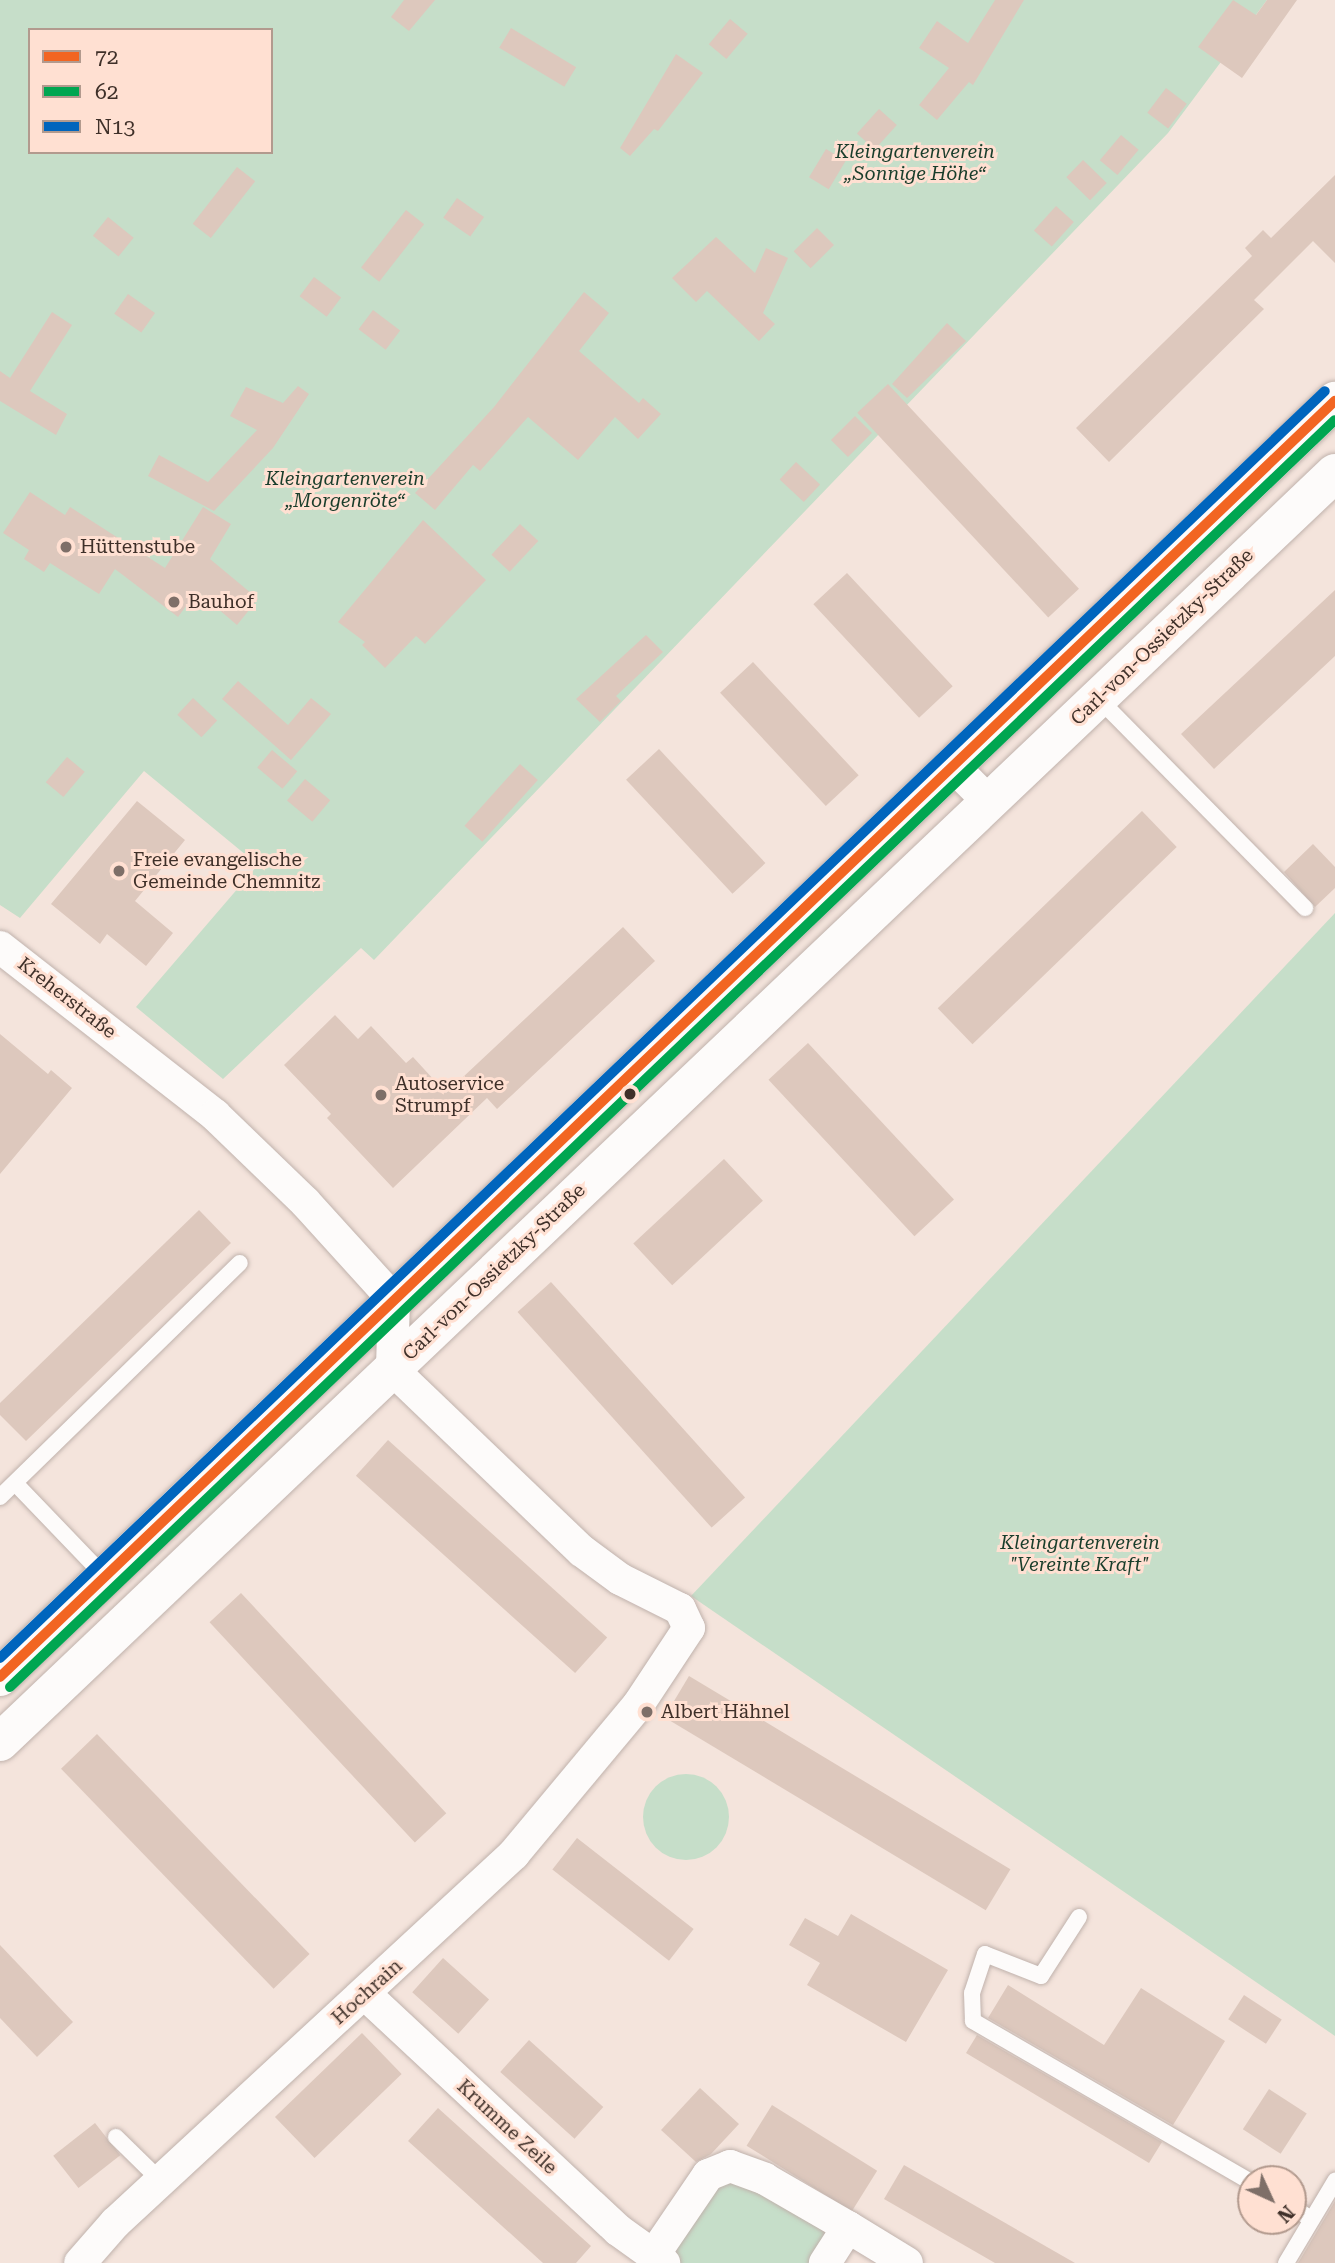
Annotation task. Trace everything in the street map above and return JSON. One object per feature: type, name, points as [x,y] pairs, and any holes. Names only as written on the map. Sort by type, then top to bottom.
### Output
[{"type":"street","points":[[0,1677],[1335,401]]},
{"type":"street","name":"Carl-von-Ossietzky-Straße","points":[[0,1742],[1335,473]]},
{"type":"street","points":[[953,766],[989,802]]},
{"type":"street","name":"Kreherstraße","points":[[0,947],[215,1115],[305,1202],[394,1300]]},
{"type":"street","points":[[392,1369],[394,1300]]},
{"type":"street","name":"Hochrain","points":[[80,2263],[160,2180],[514,1854],[638,1704],[685,1639],[688,1619],[668,1602],[620,1579],[582,1551],[392,1369]]},
{"type":"street","name":"Krumme Zeile","points":[[365,1994],[618,2230],[659,2260]]},
{"type":"street","points":[[659,2260],[697,2189],[718,2167],[749,2171],[907,2263]]},
{"type":"street","points":[[825,2263],[848,2227]]},
{"type":"lane","points":[[1098,698],[1305,908]]},
{"type":"lane","points":[[0,1497],[240,1263]]},
{"type":"lane","points":[[15,1483],[105,1577]]},
{"type":"lane","points":[[1079,1917],[1041,1976],[985,1954],[972,1993],[973,2021],[1237,2174]]},
{"type":"lane","points":[[116,2137],[160,2180]]},
{"type":"lane","points":[[1286,2263],[1335,2181]]},
{"type":"lane","points":[[1307,2216],[1311,2219]]},
{"type":"green space","name":"Kleingartenverein „Morgenröte“","points":[[0,0],[1267,0],[1168,133],[374,960],[361,948],[223,1079],[136,1007],[258,865],[144,771],[20,918],[0,905]]},
{"type":"green space","name":"Kleingartenverein \"Vereinte Kraft\"","points":[[1335,913],[1335,2036],[691,1596]]},
{"type":"green space","points":[[686,1774],[710,1781],[722,1793],[729,1817],[722,1841],[710,1853],[686,1860],[662,1853],[650,1841],[643,1817],[650,1793],[662,1781]]},
{"type":"green space","points":[[720,2172],[830,2223],[816,2263],[676,2263],[668,2244]]},
{"type":"building","points":[[404,0],[435,0],[409,31],[391,17]]},
{"type":"building","points":[[995,0],[1024,0],[973,85],[969,82],[937,120],[919,105],[949,68],[919,48],[937,21],[968,43]]},
{"type":"building","points":[[1233,0],[1256,15],[1267,0],[1297,0],[1242,78],[1198,47]]},
{"type":"building","points":[[730,19],[748,34],[726,59],[709,44]]},
{"type":"building","points":[[511,28],[576,67],[564,87],[499,48]]},
{"type":"building","points":[[676,54],[703,73],[658,131],[654,129],[630,156],[620,148]]},
{"type":"building","points":[[1166,88],[1187,104],[1168,128],[1147,113]]},
{"type":"building","points":[[879,109],[897,125],[875,150],[857,134]]},
{"type":"building","points":[[1121,135],[1139,150],[1117,175],[1100,160]]},
{"type":"building","points":[[826,149],[846,161],[829,189],[809,177]]},
{"type":"building","points":[[1083,160],[1107,183],[1090,200],[1066,177]]},
{"type":"building","points":[[237,167],[255,181],[211,238],[193,224]]},
{"type":"building","points":[[1335,175],[1335,263],[1313,241],[1254,300],[1264,309],[1109,462],[1076,428],[1252,256],[1245,248],[1263,230],[1271,238]]},
{"type":"building","points":[[457,198],[484,217],[470,237],[443,218]]},
{"type":"building","points":[[1056,206],[1074,222],[1052,247],[1034,231]]},
{"type":"building","points":[[406,210],[424,224],[379,282],[361,268]]},
{"type":"building","points":[[108,217],[134,238],[119,256],[93,236]]},
{"type":"building","points":[[817,228],[834,245],[811,268],[794,251]]},
{"type":"building","points":[[716,237],[755,273],[766,248],[788,258],[763,313],[775,324],[759,341],[707,291],[696,302],[672,278]]},
{"type":"building","points":[[314,277],[341,297],[327,317],[300,296]]},
{"type":"building","points":[[584,292],[609,313],[579,351],[639,403],[643,398],[661,414],[638,439],[615,417],[578,460],[528,417],[480,471],[473,465],[435,510],[415,493],[494,407]]},
{"type":"building","points":[[128,294],[155,313],[141,333],[114,314]]},
{"type":"building","points":[[373,310],[400,330],[386,350],[359,329]]},
{"type":"building","points":[[52,312],[72,325],[30,391],[67,414],[56,435],[0,401],[0,371],[10,378]]},
{"type":"building","points":[[947,323],[966,341],[907,398],[892,384]]},
{"type":"building","points":[[888,384],[1079,589],[1048,617],[857,413]]},
{"type":"building","points":[[298,386],[309,394],[273,448],[214,511],[148,476],[159,455],[208,482],[257,430],[230,416],[246,387],[283,403]]},
{"type":"building","points":[[855,416],[872,433],[848,457],[831,440]]},
{"type":"building","points":[[796,462],[820,485],[804,502],[780,480]]},
{"type":"building","points":[[30,492],[65,515],[70,507],[165,568],[203,507],[231,524],[210,559],[258,599],[237,625],[197,591],[178,617],[115,569],[99,594],[50,563],[44,572],[24,559],[29,550],[3,533]]},
{"type":"building","points":[[423,520],[486,580],[425,644],[416,636],[385,668],[362,645],[365,642],[338,622]]},
{"type":"building","points":[[520,524],[538,541],[510,572],[491,555]]},
{"type":"building","points":[[847,573],[953,686],[919,718],[813,604]]},
{"type":"building","points":[[1335,590],[1335,656],[1214,769],[1181,734]]},
{"type":"building","points":[[646,635],[663,652],[616,696],[621,701],[600,722],[576,699]]},
{"type":"building","points":[[753,662],[859,775],[826,806],[720,693]]},
{"type":"building","points":[[238,681],[288,725],[311,698],[331,714],[291,760],[222,699]]},
{"type":"building","points":[[193,698],[217,721],[201,737],[177,715]]},
{"type":"building","points":[[659,749],[765,863],[732,894],[626,780]]},
{"type":"building","points":[[272,750],[297,771],[282,789],[257,768]]},
{"type":"building","points":[[67,757],[85,772],[63,797],[46,782]]},
{"type":"building","points":[[520,764],[538,780],[482,842],[464,826]]},
{"type":"building","points":[[305,779],[330,800],[312,822],[287,800]]},
{"type":"building","name":"Freie evangelische Gemeinde Chemnitz","points":[[137,801],[185,840],[135,901],[173,933],[146,966],[107,934],[100,944],[51,904]]},
{"type":"building","points":[[1142,811],[1177,847],[972,1044],[938,1008]]},
{"type":"building","points":[[1313,844],[1335,867],[1335,888],[1315,907],[1284,872]]},
{"type":"building","points":[[623,927],[655,961],[497,1109],[487,1098],[393,1188],[327,1118],[331,1114],[284,1065],[335,1015],[358,1039],[371,1026],[406,1063],[413,1057],[446,1093]]},
{"type":"building","points":[[0,1034],[48,1074],[51,1070],[72,1088],[0,1174]]},
{"type":"building","points":[[808,1043],[954,1200],[914,1236],[769,1080]]},
{"type":"building","points":[[724,1159],[763,1201],[672,1285],[633,1244]]},
{"type":"building","points":[[199,1210],[231,1243],[26,1441],[0,1415],[0,1403]]},
{"type":"building","points":[[551,1282],[745,1498],[712,1528],[518,1312]]},
{"type":"building","points":[[388,1440],[607,1637],[575,1673],[356,1476]]},
{"type":"building","points":[[241,1593],[446,1813],[415,1842],[210,1622]]},
{"type":"building","points":[[689,1676],[1010,1869],[986,1910],[664,1717]]},
{"type":"building","points":[[97,1734],[310,1954],[274,1989],[61,1769]]},
{"type":"building","points":[[577,1838],[694,1929],[669,1961],[552,1870]]},
{"type":"building","points":[[851,1914],[948,1970],[906,2042],[807,1985],[820,1963],[789,1945],[805,1918],[838,1936]]},
{"type":"building","points":[[0,1945],[73,2022],[37,2057],[0,2018]]},
{"type":"building","points":[[443,1958],[489,1999],[458,2034],[412,1992]]},
{"type":"building","points":[[1008,1985],[1104,2045],[1141,1988],[1225,2041],[1173,2125],[988,2018]]},
{"type":"building","points":[[1244,1995],[1282,2020],[1266,2044],[1228,2019]]},
{"type":"building","points":[[362,2033],[402,2074],[315,2158],[275,2117]]},
{"type":"building","points":[[977,2035],[1162,2142],[1149,2163],[966,2053]]},
{"type":"building","points":[[529,2040],[603,2107],[575,2139],[500,2072]]},
{"type":"building","points":[[700,2088],[739,2124],[711,2154],[696,2162],[661,2130]]},
{"type":"building","points":[[1269,2089],[1307,2114],[1281,2154],[1243,2129]]},
{"type":"building","points":[[772,2105],[877,2171],[852,2211],[747,2146]]},
{"type":"building","points":[[438,2108],[591,2246],[576,2263],[543,2263],[408,2141]]},
{"type":"building","points":[[95,2123],[120,2155],[78,2188],[53,2156]]},
{"type":"building","points":[[904,2165],[1075,2263],[995,2263],[884,2199]]},
{"type":"building","points":[[1335,2201],[1335,2263],[1298,2263],[1301,2258]]},
{"type":"transit line","name":"N13","points":[[0,1658],[1325,391]]},
{"type":"transit line","name":"72","points":[[0,1677],[1335,401]]},
{"type":"transit line","name":"62","points":[[10,1687],[1335,420]]},
{"type":"place","name":"Hüttenstube","points":[[66,547]]},
{"type":"place","name":"Bauhof","points":[[174,602]]},
{"type":"place","name":"Freie evangelische Gemeinde Chemnitz","points":[[119,871]]},
{"type":"place","name":"Autoservice Strumpf","points":[[381,1095]]},
{"type":"place","name":"Albert Hähnel","points":[[647,1712]]},
{"type":"park label","name":"Kleingartenverein „Sonnige Höhe“","points":[[915,163]]}]
